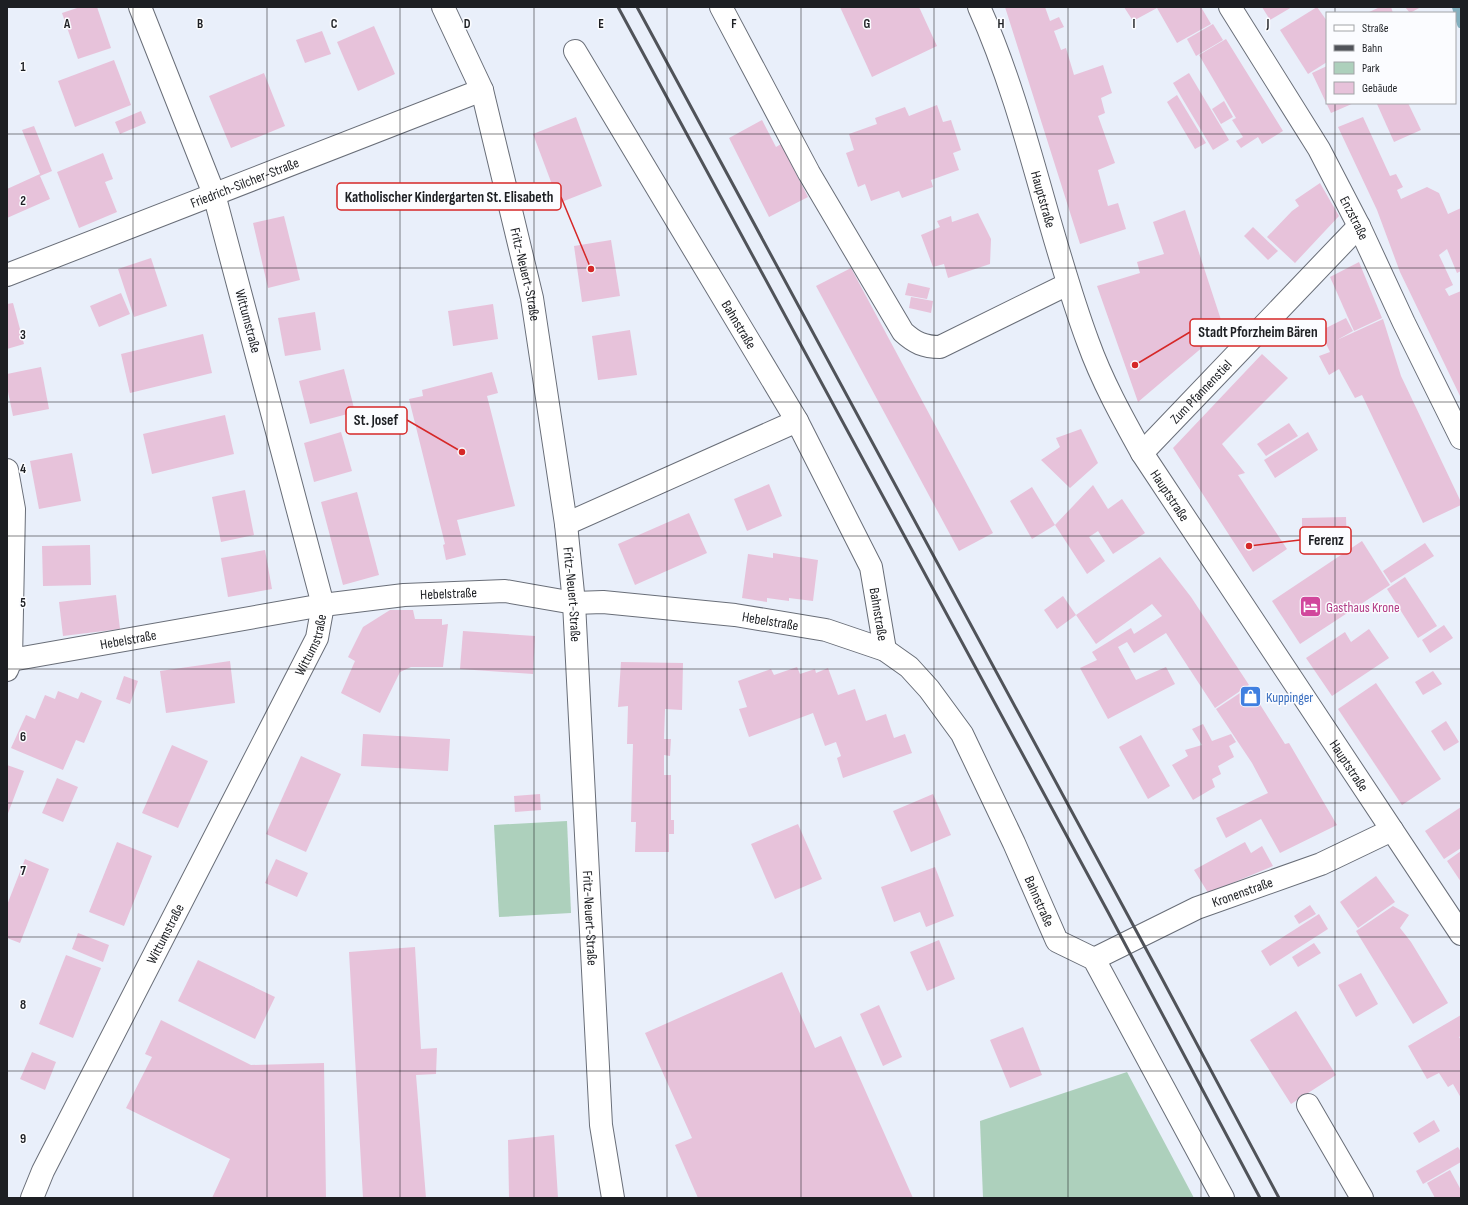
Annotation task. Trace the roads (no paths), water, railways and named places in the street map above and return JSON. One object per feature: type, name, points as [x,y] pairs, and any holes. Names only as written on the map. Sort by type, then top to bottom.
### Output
[{"type":"street","name":"Wittumstraße","points":[[32,1198],[43,1171],[317,638],[323,605],[214,194],[140,7]]},
{"type":"street","name":"Fritz-Neuert-Straße","points":[[443,7],[482,90],[532,298],[566,524],[574,603],[601,1125],[613,1198]]},
{"type":"street","points":[[721,7],[809,173],[903,332],[914,342],[927,347],[940,347],[1068,284]]},
{"type":"street","name":"Hauptstraße","points":[[979,7],[1009,83],[1068,284],[1105,386],[1142,453],[1461,934]]},
{"type":"street","name":"Enzstraße","points":[[1230,7],[1319,149],[1359,226],[1407,330],[1461,438]]},
{"type":"street","name":"Bahnstraße","points":[[575,51],[797,421],[871,567],[885,650],[909,667],[929,688],[962,734],[1014,843],[1058,941],[1094,959]]},
{"type":"street","name":"Friedrich-Silcher-Straße","points":[[7,275],[482,90]]},
{"type":"street","name":"Zum Pfannenstiel","points":[[1142,453],[1359,226]]},
{"type":"street","points":[[566,524],[797,421]]},
{"type":"street","points":[[7,470],[14,509],[9,665]]},
{"type":"street","name":"Hebelstraße","points":[[9,665],[323,605],[404,595],[505,591],[574,603],[603,602],[735,615],[826,630],[885,650]]},
{"type":"street","name":"Kronenstraße","points":[[1094,959],[1197,908],[1320,864],[1392,830]]},
{"type":"street","points":[[1094,959],[1223,1198]]},
{"type":"street","points":[[1308,1105],[1362,1198]]},
{"type":"waterway","points":[[1456,7],[1461,24]]},
{"type":"railway","points":[[618,7],[1108,912],[1260,1198]]},
{"type":"railway","points":[[637,7],[1279,1198]]},
{"type":"place","name":"Katholischer Kindergarten St. Elisabeth","points":[[591,269]]},
{"type":"place","name":"Stadt Pforzheim Bären","points":[[1135,365]]},
{"type":"place","name":"St. Josef","points":[[462,452]]},
{"type":"place","name":"Ferenz","points":[[1249,546]]},
{"type":"place","name":"Gasthaus Krone","points":[[1310,607]]},
{"type":"place","name":"Kuppinger","points":[[1251,697]]}]
